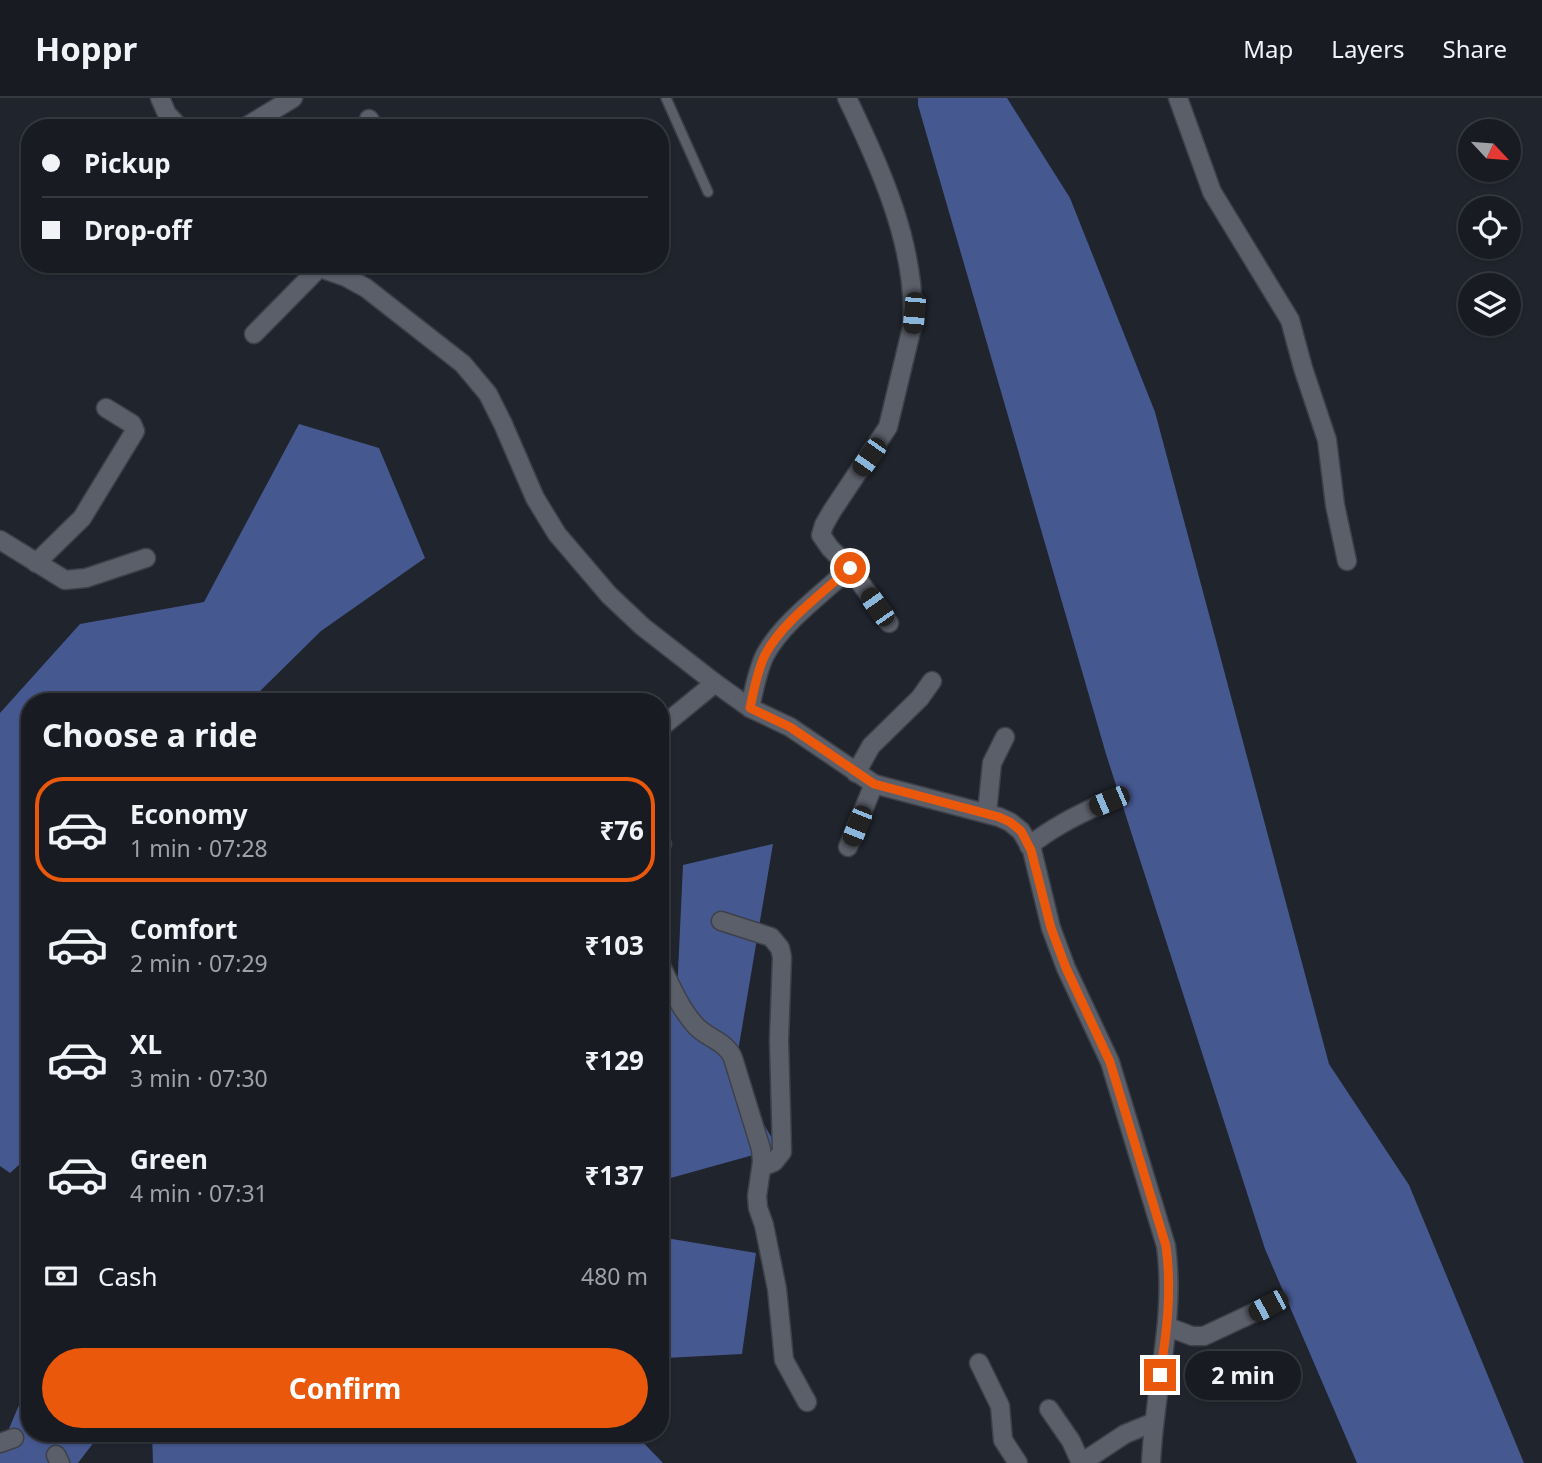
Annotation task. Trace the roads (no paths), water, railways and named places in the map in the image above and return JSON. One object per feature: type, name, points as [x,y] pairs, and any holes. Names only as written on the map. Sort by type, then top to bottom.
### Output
[{"type":"street","points":[[160,98],[172,119]]},
{"type":"street","points":[[259,119],[293,98]]},
{"type":"street","points":[[847,98],[878,163],[894,209],[904,249],[914,313],[888,427],[832,511],[821,535],[850,568],[889,624]]},
{"type":"street","points":[[1178,98],[1212,192],[1290,320],[1327,440],[1335,505],[1346,561]]},
{"type":"street","points":[[254,334],[312,273]]},
{"type":"street","points":[[336,273],[366,288],[463,365],[488,394],[535,498],[557,534],[626,611],[750,708],[790,727],[874,784],[987,813],[1010,822],[1021,831],[1029,846],[1051,928],[1066,968],[1110,1062],[1166,1246],[1169,1270],[1168,1326],[1152,1423],[1151,1463]]},
{"type":"street","points":[[36,563],[82,518],[135,431],[132,424],[106,408]]},
{"type":"street","points":[[0,540],[65,580],[75,581],[146,558]]},
{"type":"street","points":[[750,708],[758,674],[770,647],[796,618],[850,568]]},
{"type":"street","points":[[856,773],[871,746],[920,698],[932,681]]},
{"type":"street","points":[[669,721],[715,683]]},
{"type":"street","points":[[987,813],[992,762],[1005,737]]},
{"type":"street","points":[[848,847],[874,784]]},
{"type":"street","points":[[1029,846],[1078,814],[1109,801]]},
{"type":"street","points":[[721,921],[771,937],[780,948],[782,957],[779,1040],[782,1152],[774,1162],[762,1167]]},
{"type":"street","points":[[669,981],[691,1021],[705,1036],[731,1051],[761,1149],[758,1208],[764,1225],[778,1298],[784,1360],[807,1402]]},
{"type":"street","points":[[1168,1326],[1192,1336],[1205,1336],[1268,1306]]},
{"type":"street","points":[[979,1363],[1000,1406],[1003,1440],[1018,1463]]},
{"type":"street","points":[[1049,1409],[1071,1441],[1081,1463],[1125,1434],[1152,1423]]},
{"type":"lane","points":[[666,98],[708,192]]}]
